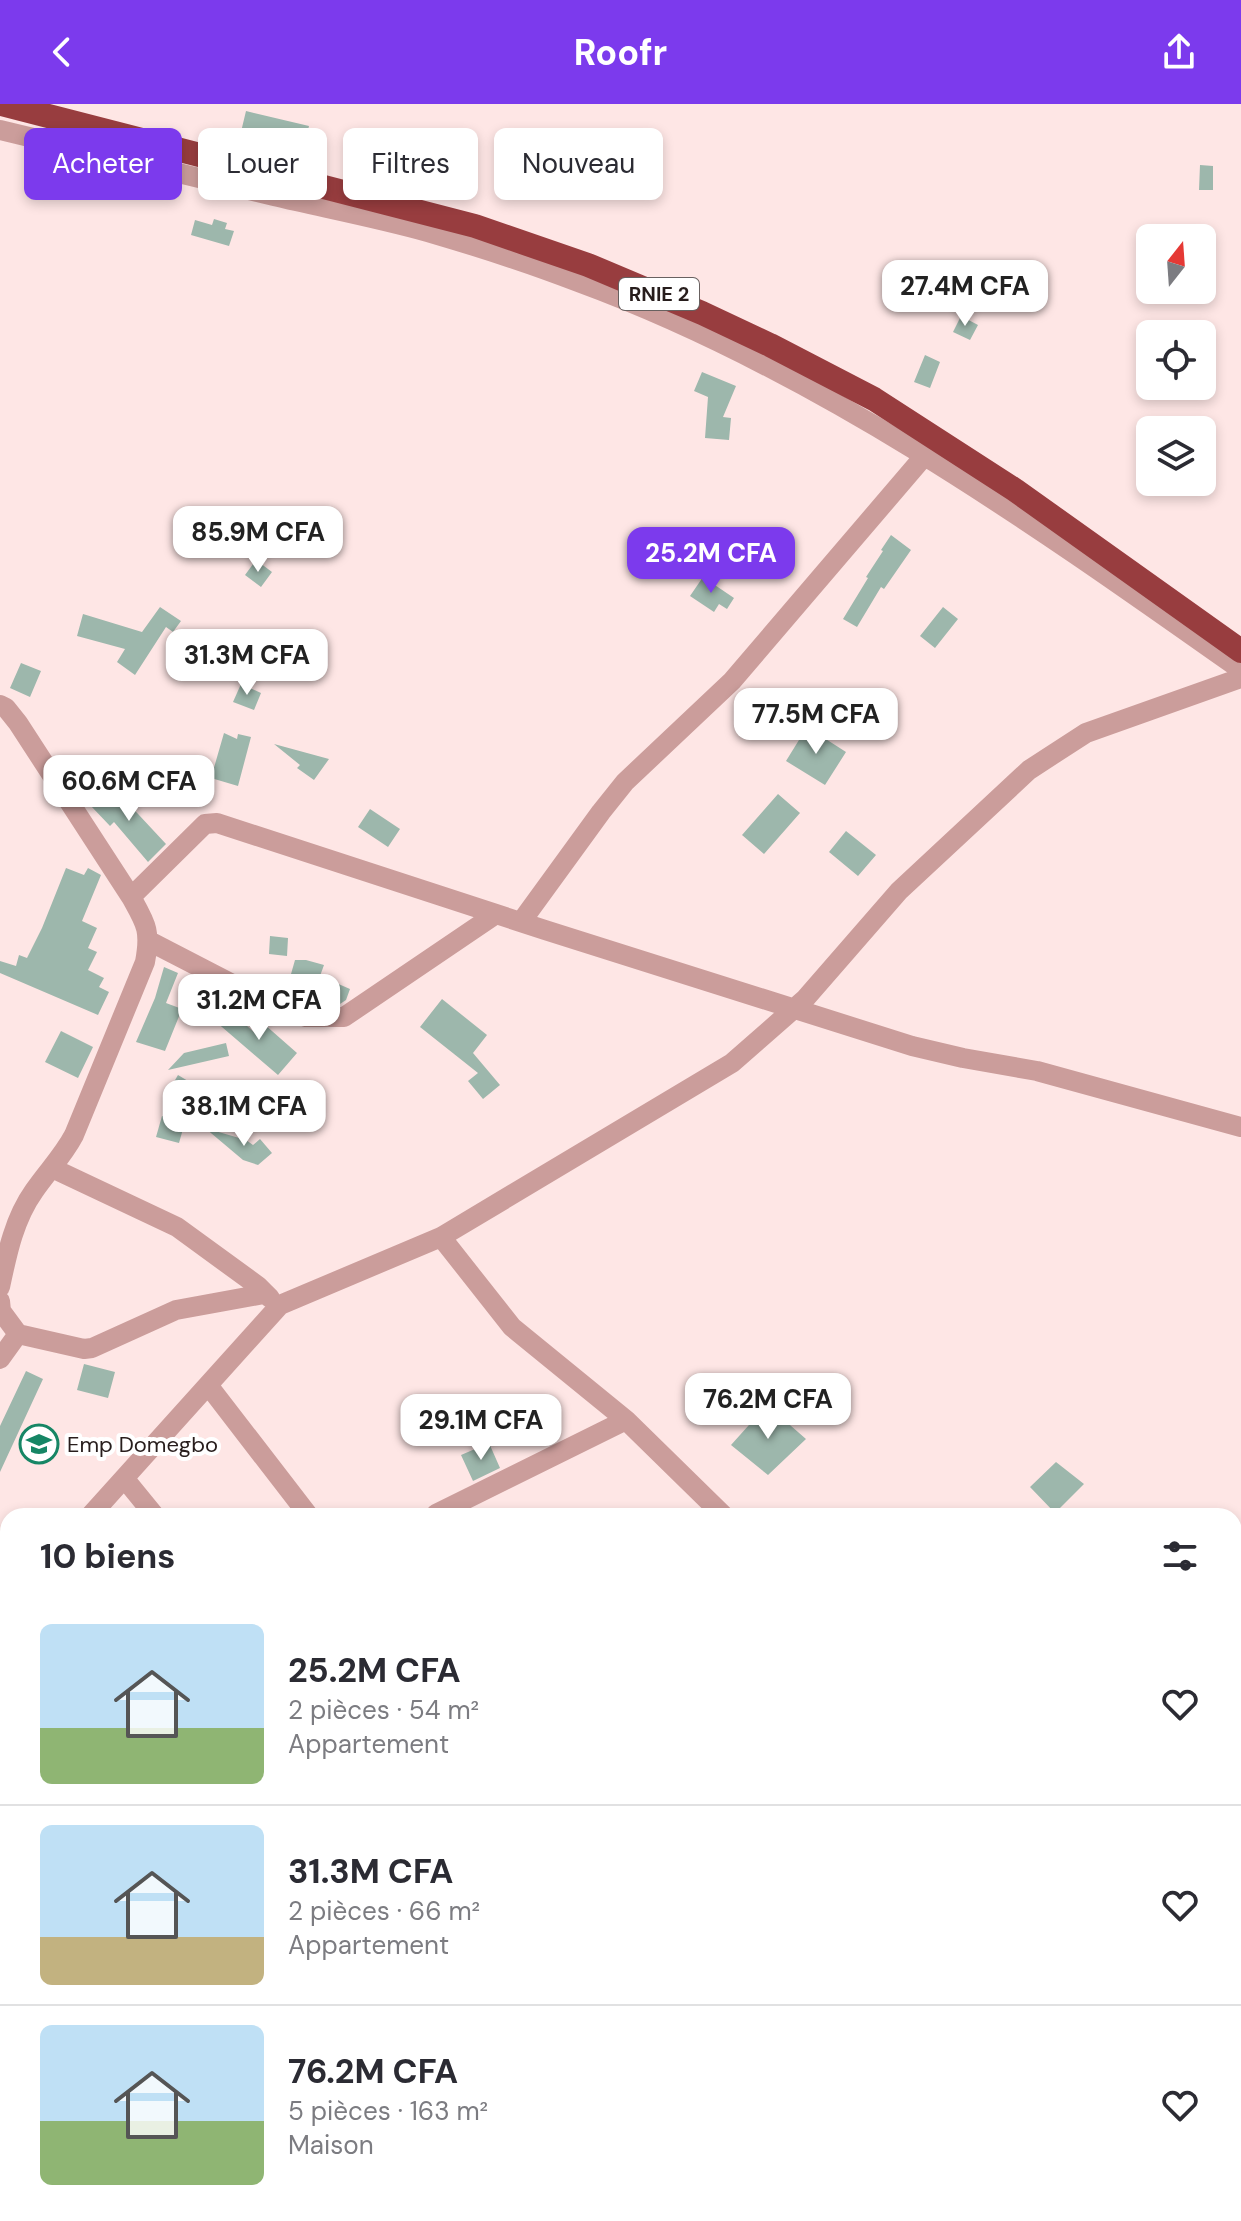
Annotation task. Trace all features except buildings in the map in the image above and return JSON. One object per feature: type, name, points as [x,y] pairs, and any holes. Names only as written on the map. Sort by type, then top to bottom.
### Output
[{"type":"highway","name":"RNIE 2","points":[[2,104],[475,226],[532,244],[640,286],[770,345],[874,399],[930,448],[1015,490],[1241,651]]},
{"type":"street","points":[[0,130],[425,232],[580,282],[641,306],[930,448],[1241,670]]},
{"type":"street","points":[[521,922],[625,782],[732,681],[930,448]]},
{"type":"street","points":[[0,1301],[1,1311],[18,1334],[84,1349],[92,1348],[176,1310],[272,1300],[441,1237],[732,1063],[805,999],[899,891],[1029,770],[1086,733],[1241,678]]},
{"type":"street","points":[[0,705],[18,723],[131,897],[146,924],[149,941],[145,962],[74,1135],[65,1152],[32,1194],[10,1241],[0,1287]]},
{"type":"street","points":[[131,897],[205,824],[217,823],[912,1046],[1037,1071],[1241,1127]]},
{"type":"street","points":[[149,941],[279,1008],[306,1017],[344,1017],[496,914]]},
{"type":"street","points":[[52,1168],[177,1227],[258,1286],[272,1300]]},
{"type":"street","points":[[441,1237],[512,1327],[626,1420],[716,1508]]},
{"type":"street","points":[[97,1508],[208,1385],[272,1300]]},
{"type":"street","points":[[0,1359],[18,1334]]},
{"type":"street","points":[[208,1385],[303,1508]]},
{"type":"street","points":[[448,1508],[626,1420]]},
{"type":"street","points":[[124,1478],[148,1508]]},
{"type":"place","name":"Emp Domegbo","points":[[39,1444]]}]
